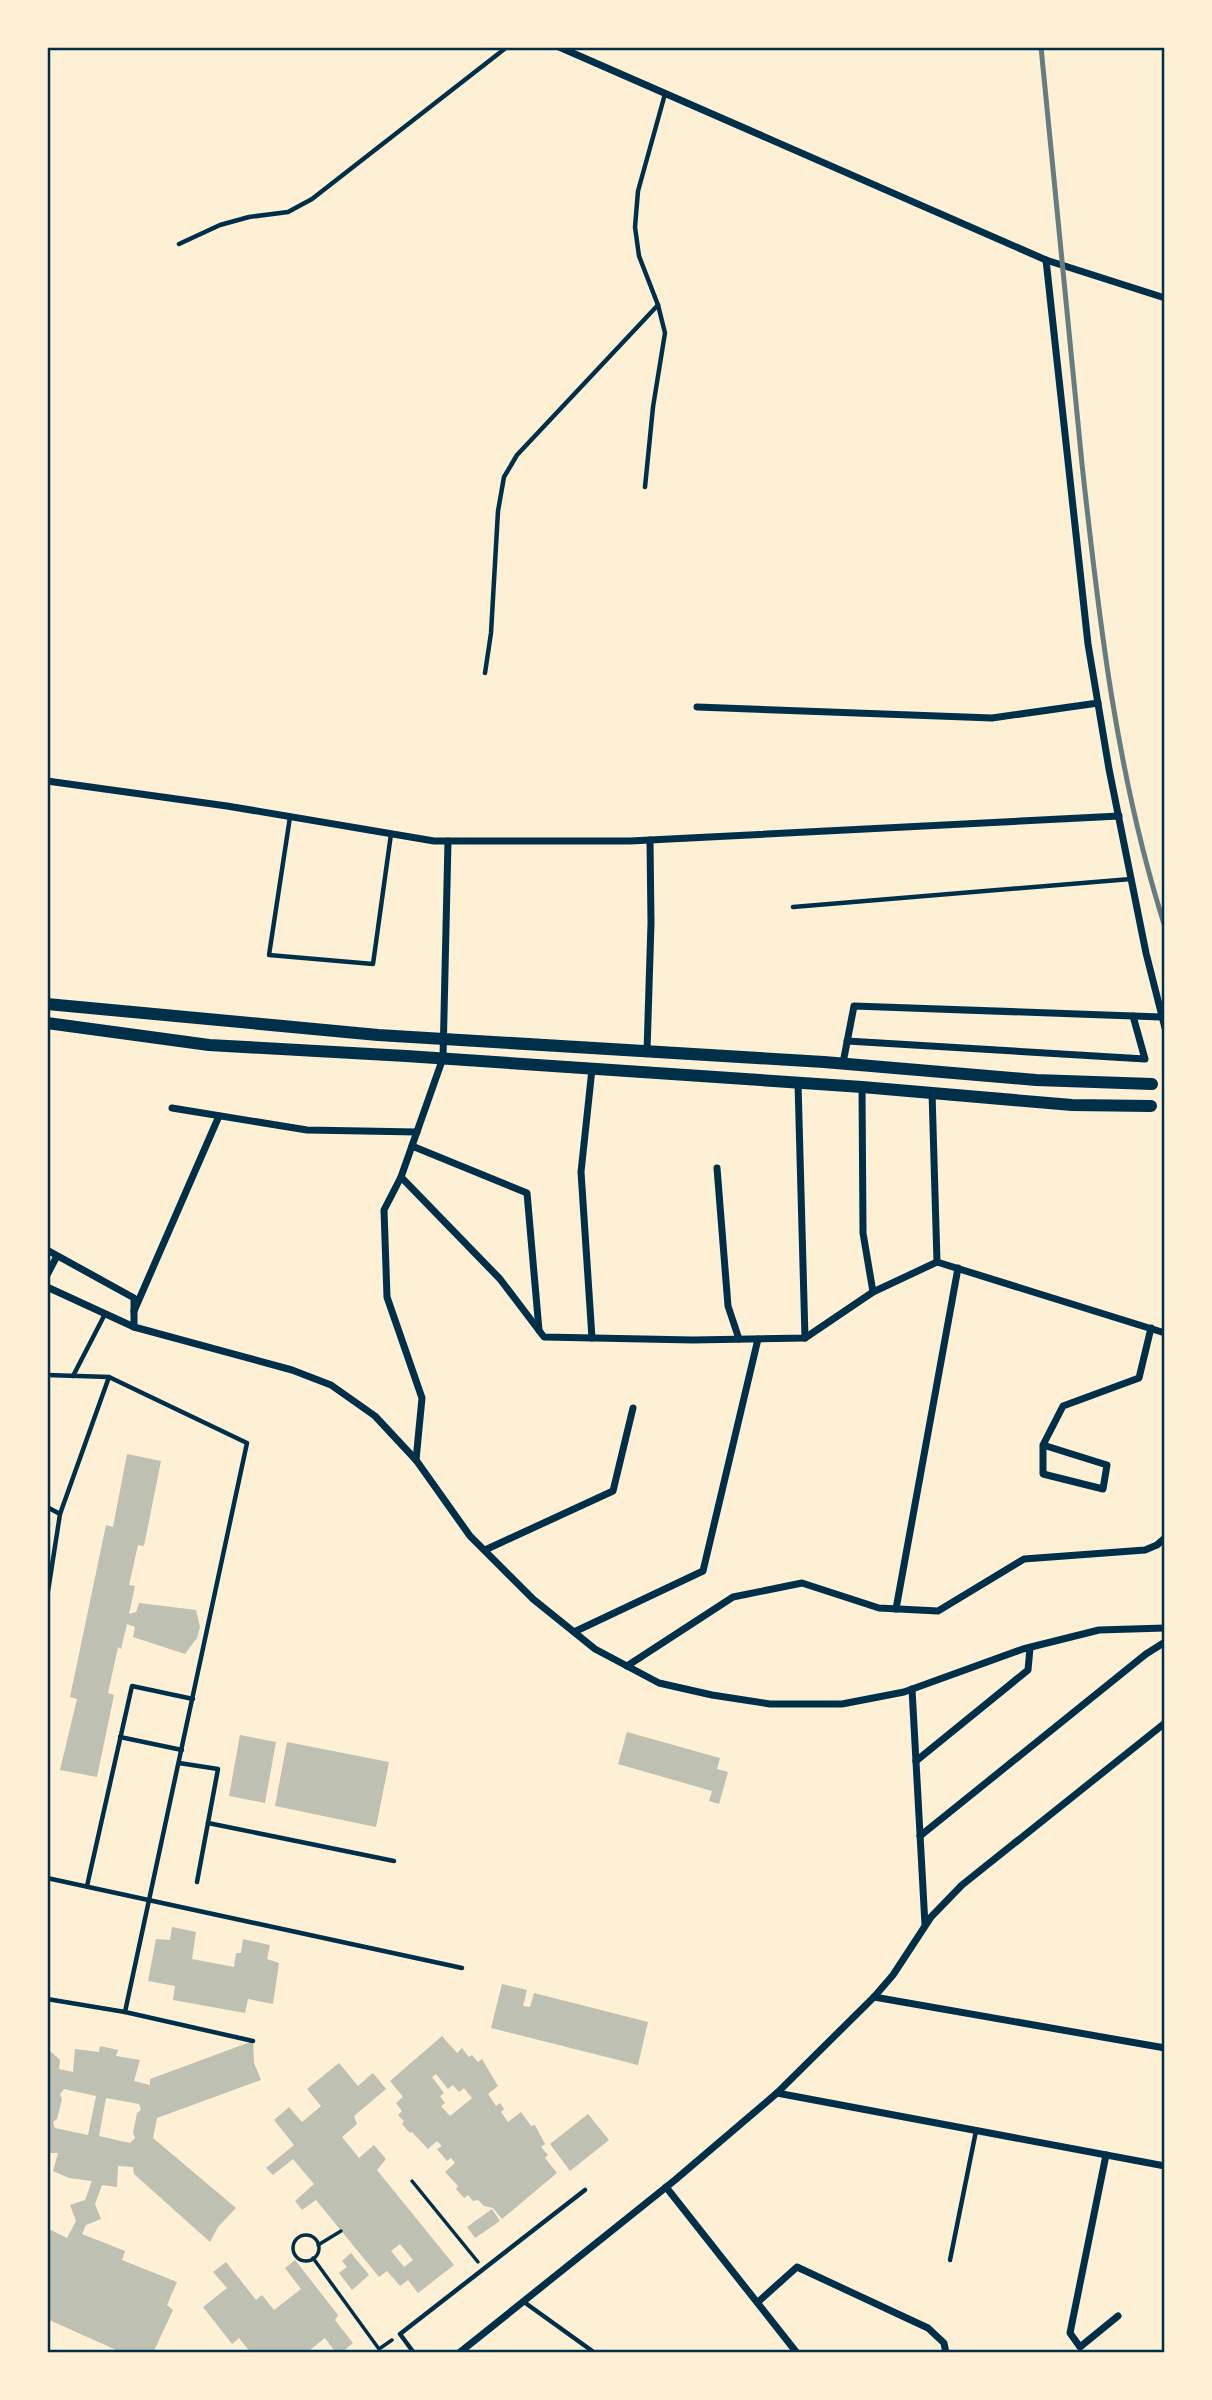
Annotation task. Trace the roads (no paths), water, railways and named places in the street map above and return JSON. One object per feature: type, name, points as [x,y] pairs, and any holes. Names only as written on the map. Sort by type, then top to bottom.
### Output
[{"type":"main road","points":[[47,1004],[377,1035],[843,1063],[1036,1080],[1152,1084]]},
{"type":"main road","points":[[47,1023],[209,1045],[862,1087],[1072,1105],[1151,1106]]},
{"type":"street","points":[[559,47],[1046,260],[1165,298]]},
{"type":"street","points":[[1046,260],[1076,553],[1098,703],[1146,954],[1165,1028]]},
{"type":"street","points":[[697,707],[992,718],[1098,703]]},
{"type":"street","points":[[47,780],[434,841],[650,840],[1119,816]]},
{"type":"street","points":[[647,1052],[651,923],[650,840]]},
{"type":"street","points":[[416,1460],[422,1398],[387,1297],[384,1210],[401,1177],[443,1058],[448,841]]},
{"type":"street","points":[[843,1063],[854,1006],[1161,1017]]},
{"type":"street","points":[[847,1041],[1145,1059],[1133,1016]]},
{"type":"street","points":[[592,1069],[581,1172],[593,1338]]},
{"type":"street","points":[[798,1083],[805,1338]]},
{"type":"street","points":[[862,1087],[863,1233],[873,1292]]},
{"type":"street","points":[[932,1092],[937,1262]]},
{"type":"street","points":[[172,1108],[307,1130],[417,1132]]},
{"type":"street","points":[[134,1311],[219,1116]]},
{"type":"street","points":[[412,1146],[527,1192],[540,1331]]},
{"type":"street","points":[[717,1168],[728,1306],[739,1339]]},
{"type":"street","points":[[401,1177],[500,1279],[544,1337],[805,1338],[873,1292],[937,1262],[1165,1333]]},
{"type":"street","points":[[47,1250],[134,1298],[134,1327]]},
{"type":"street","points":[[47,1275],[57,1256]]},
{"type":"street","points":[[896,1609],[958,1268]]},
{"type":"street","points":[[47,1286],[134,1327],[292,1370],[331,1385],[375,1416],[416,1460],[470,1536],[533,1599],[595,1649],[659,1683],[771,1704],[842,1704],[912,1689],[1030,1648],[1099,1630],[1165,1628]]},
{"type":"street","points":[[1043,1445],[1107,1465],[1103,1489],[1043,1474],[1043,1445],[1063,1406],[1139,1378],[1151,1328]]},
{"type":"street","points":[[574,1632],[703,1571],[758,1339]]},
{"type":"street","points":[[485,1550],[613,1491],[634,1408]]},
{"type":"street","points":[[627,1666],[733,1597],[802,1583],[880,1608],[938,1611],[1024,1559],[1145,1550],[1165,1538]]},
{"type":"street","points":[[920,1836],[1146,1654],[1165,1642]]},
{"type":"street","points":[[916,1762],[1028,1670],[1030,1648]]},
{"type":"street","points":[[912,1689],[925,1925]]},
{"type":"street","points":[[459,2353],[777,2094],[874,1997],[893,1975],[925,1925],[962,1885],[1165,1723]]},
{"type":"street","points":[[874,1997],[1165,2048]]},
{"type":"street","points":[[777,2094],[1165,2166]]},
{"type":"street","points":[[1106,2155],[1070,2333],[1080,2347],[1118,2316]]},
{"type":"street","points":[[666,2187],[797,2353]]},
{"type":"street","points":[[758,2302],[797,2267],[928,2328],[944,2343],[946,2353]]},
{"type":"lane","points":[[179,244],[220,225],[249,217],[288,212],[312,199],[507,47]]},
{"type":"lane","points":[[645,486],[653,407],[665,334],[658,305],[639,256],[635,227],[638,191],[665,93]]},
{"type":"lane","points":[[485,673],[491,633],[498,511],[504,477],[517,456],[658,305]]},
{"type":"lane","points":[[290,817],[268,955],[373,964],[391,834]]},
{"type":"lane","points":[[793,907],[1132,879]]},
{"type":"lane","points":[[74,1376],[105,1314]]},
{"type":"lane","points":[[47,1375],[108,1377],[247,1443],[125,2012]]},
{"type":"lane","points":[[47,1598],[60,1514],[108,1377]]},
{"type":"lane","points":[[47,1507],[60,1514]]},
{"type":"lane","points":[[87,1886],[132,1686],[193,1699]]},
{"type":"lane","points":[[120,1737],[182,1750]]},
{"type":"lane","points":[[179,1763],[218,1769],[197,1882]]},
{"type":"lane","points":[[208,1824],[394,1861]]},
{"type":"lane","points":[[47,1878],[462,1968]]},
{"type":"lane","points":[[47,1999],[125,2012],[253,2041]]},
{"type":"lane","points":[[950,2260],[976,2131]]},
{"type":"lane","points":[[414,2353],[400,2334],[585,2190]]},
{"type":"lane","points":[[523,2301],[595,2353]]},
{"type":"railway","points":[[1041,47],[1082,464],[1103,639],[1134,813],[1165,927]]}]
